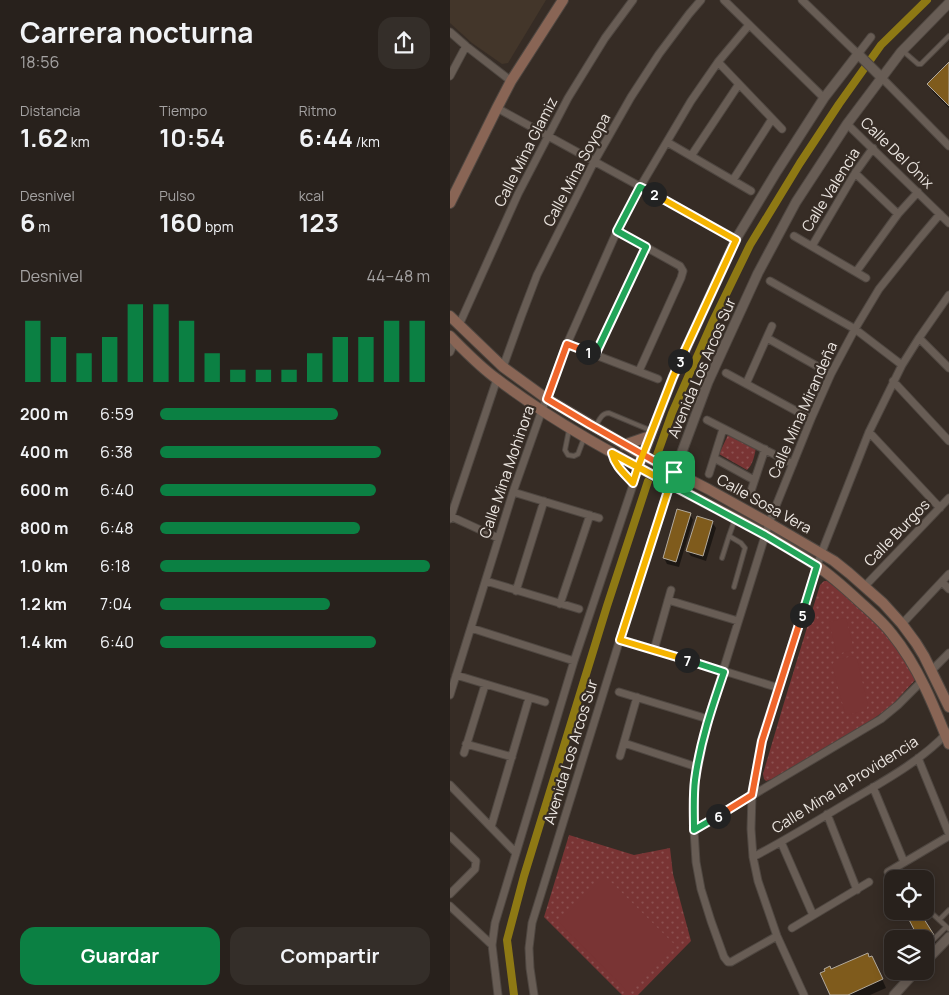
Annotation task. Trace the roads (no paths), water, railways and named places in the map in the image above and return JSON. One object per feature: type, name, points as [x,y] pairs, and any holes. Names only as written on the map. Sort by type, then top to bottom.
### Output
[{"type":"main road","points":[[450,203],[511,81],[563,0]]},
{"type":"main road","name":"Calle Sosa Vera","points":[[450,316],[503,367],[547,399],[624,445],[708,489],[834,561],[865,586],[902,624],[916,643],[932,671],[949,707]]},
{"type":"main road","points":[[452,339],[497,379],[570,428],[612,453],[765,535],[817,566],[847,589],[891,632],[900,645],[922,681],[948,736]]},
{"type":"main road","points":[[624,445],[651,434]]},
{"type":"street","name":"Calle Mina Glamiz","points":[[459,325],[518,194],[568,98],[605,38],[633,0]]},
{"type":"street","name":"Calle Mina Soyopa","points":[[503,367],[520,316],[537,275],[594,162],[631,97],[659,54],[701,0]]},
{"type":"street","points":[[724,0],[824,98]]},
{"type":"street","points":[[802,0],[949,146]]},
{"type":"street","name":"Avenida Los Arcos Sur","points":[[534,995],[529,948],[532,923],[670,484],[708,382],[758,273],[796,202],[879,75],[949,3]]},
{"type":"street","name":"Calle Mina Mohinora","points":[[450,695],[498,538],[542,410],[567,344],[617,231],[640,187],[692,101],[718,62],[749,25]]},
{"type":"street","points":[[450,32],[511,81]]},
{"type":"street","name":"Avenida Los Arcos Sur","points":[[497,993],[492,945],[495,923],[574,662],[642,455],[673,377],[736,240],[824,98],[860,57],[870,37]]},
{"type":"street","points":[[450,76],[466,46]]},
{"type":"street","points":[[718,62],[782,129]]},
{"type":"street","points":[[691,156],[739,84]]},
{"type":"street","points":[[496,108],[736,240]]},
{"type":"street","points":[[733,180],[772,119]]},
{"type":"street","name":"Calle Del Ónix","points":[[847,124],[949,223]]},
{"type":"street","points":[[667,142],[751,191]]},
{"type":"street","name":"Calle Valencia","points":[[812,246],[873,148]]},
{"type":"street","points":[[856,173],[898,214]]},
{"type":"street","points":[[856,272],[898,214],[918,192]]},
{"type":"street","name":"Calle Mina Mirandeña","points":[[777,936],[731,962],[725,959],[710,921],[696,862],[694,830],[697,767],[708,719],[765,535],[811,419],[831,374],[855,329],[880,289],[940,214]]},
{"type":"street","points":[[617,231],[680,266],[682,271],[681,278],[639,372]]},
{"type":"street","points":[[794,236],[866,278]]},
{"type":"street","points":[[595,355],[646,247]]},
{"type":"street","points":[[770,281],[855,329],[902,365]]},
{"type":"street","points":[[804,995],[777,936],[758,881],[753,857],[751,829],[752,795],[762,741],[821,554],[869,432],[902,365],[949,295]]},
{"type":"street","points":[[746,384],[772,326]]},
{"type":"street","points":[[766,338],[831,374]]},
{"type":"street","points":[[919,338],[949,368]]},
{"type":"street","points":[[450,352],[452,339]]},
{"type":"street","points":[[567,344],[658,379]]},
{"type":"street","points":[[726,373],[811,419]]},
{"type":"street","points":[[497,379],[450,517],[498,538]]},
{"type":"street","points":[[893,381],[949,441]]},
{"type":"street","points":[[707,420],[793,464]]},
{"type":"street","points":[[709,474],[723,429]]},
{"type":"street","points":[[869,432],[940,508]]},
{"type":"street","points":[[751,491],[765,449]]},
{"type":"street","points":[[714,458],[754,480]]},
{"type":"street","points":[[513,492],[599,518]]},
{"type":"street","name":"Calle Burgos","points":[[865,586],[949,498]]},
{"type":"street","points":[[516,591],[544,501]]},
{"type":"street","points":[[560,604],[590,515]]},
{"type":"street","points":[[902,624],[949,574]]},
{"type":"street","points":[[486,581],[579,610]]},
{"type":"street","points":[[942,582],[949,589]]},
{"type":"street","points":[[654,650],[671,590]]},
{"type":"street","points":[[668,600],[738,621]]},
{"type":"street","points":[[471,628],[574,662]]},
{"type":"street","points":[[620,640],[779,688]]},
{"type":"street","points":[[932,671],[949,653]]},
{"type":"street","points":[[456,676],[545,702]]},
{"type":"street","points":[[694,830],[881,719],[922,681]]},
{"type":"street","points":[[464,753],[485,684]]},
{"type":"street","points":[[619,692],[708,719]]},
{"type":"street","points":[[620,756],[637,697]]},
{"type":"street","points":[[491,827],[529,698]]},
{"type":"street","name":"Calle Mina la Providencia","points":[[753,857],[873,787],[948,736]]},
{"type":"street","points":[[624,743],[697,767]]},
{"type":"street","points":[[466,744],[512,757]]},
{"type":"street","points":[[891,870],[949,835],[918,758]]},
{"type":"street","points":[[450,785],[516,852]]},
{"type":"street","points":[[873,787],[904,862]]},
{"type":"street","points":[[827,814],[857,890]]},
{"type":"street","points":[[450,836],[476,864],[475,869],[450,894]]},
{"type":"street","points":[[781,842],[813,916]]},
{"type":"street","points":[[792,928],[869,882]]},
{"type":"street","points":[[450,906],[492,945]]},
{"type":"street","points":[[934,953],[949,937]]},
{"type":"street","points":[[894,995],[908,980]]},
{"type":"lane","points":[[902,51],[918,64],[921,64],[949,36]]},
{"type":"lane","points":[[595,428],[602,416],[609,413],[651,434]]},
{"type":"lane","points":[[570,428],[565,450],[568,454],[574,456],[578,454],[584,436]]},
{"type":"lane","points":[[612,453],[618,467],[633,483]]},
{"type":"lane","points":[[722,558],[735,519]]},
{"type":"lane","points":[[729,536],[741,543],[744,548],[734,587]]},
{"type":"lane","points":[[939,920],[949,910]]},
{"type":"lane","points":[[934,915],[948,928],[934,940]]},
{"type":"waterway","points":[[657,455],[672,413],[712,323],[750,245],[800,163],[881,45],[927,0]]},
{"type":"waterway","points":[[514,995],[507,940],[524,876],[607,606],[648,481]]}]
